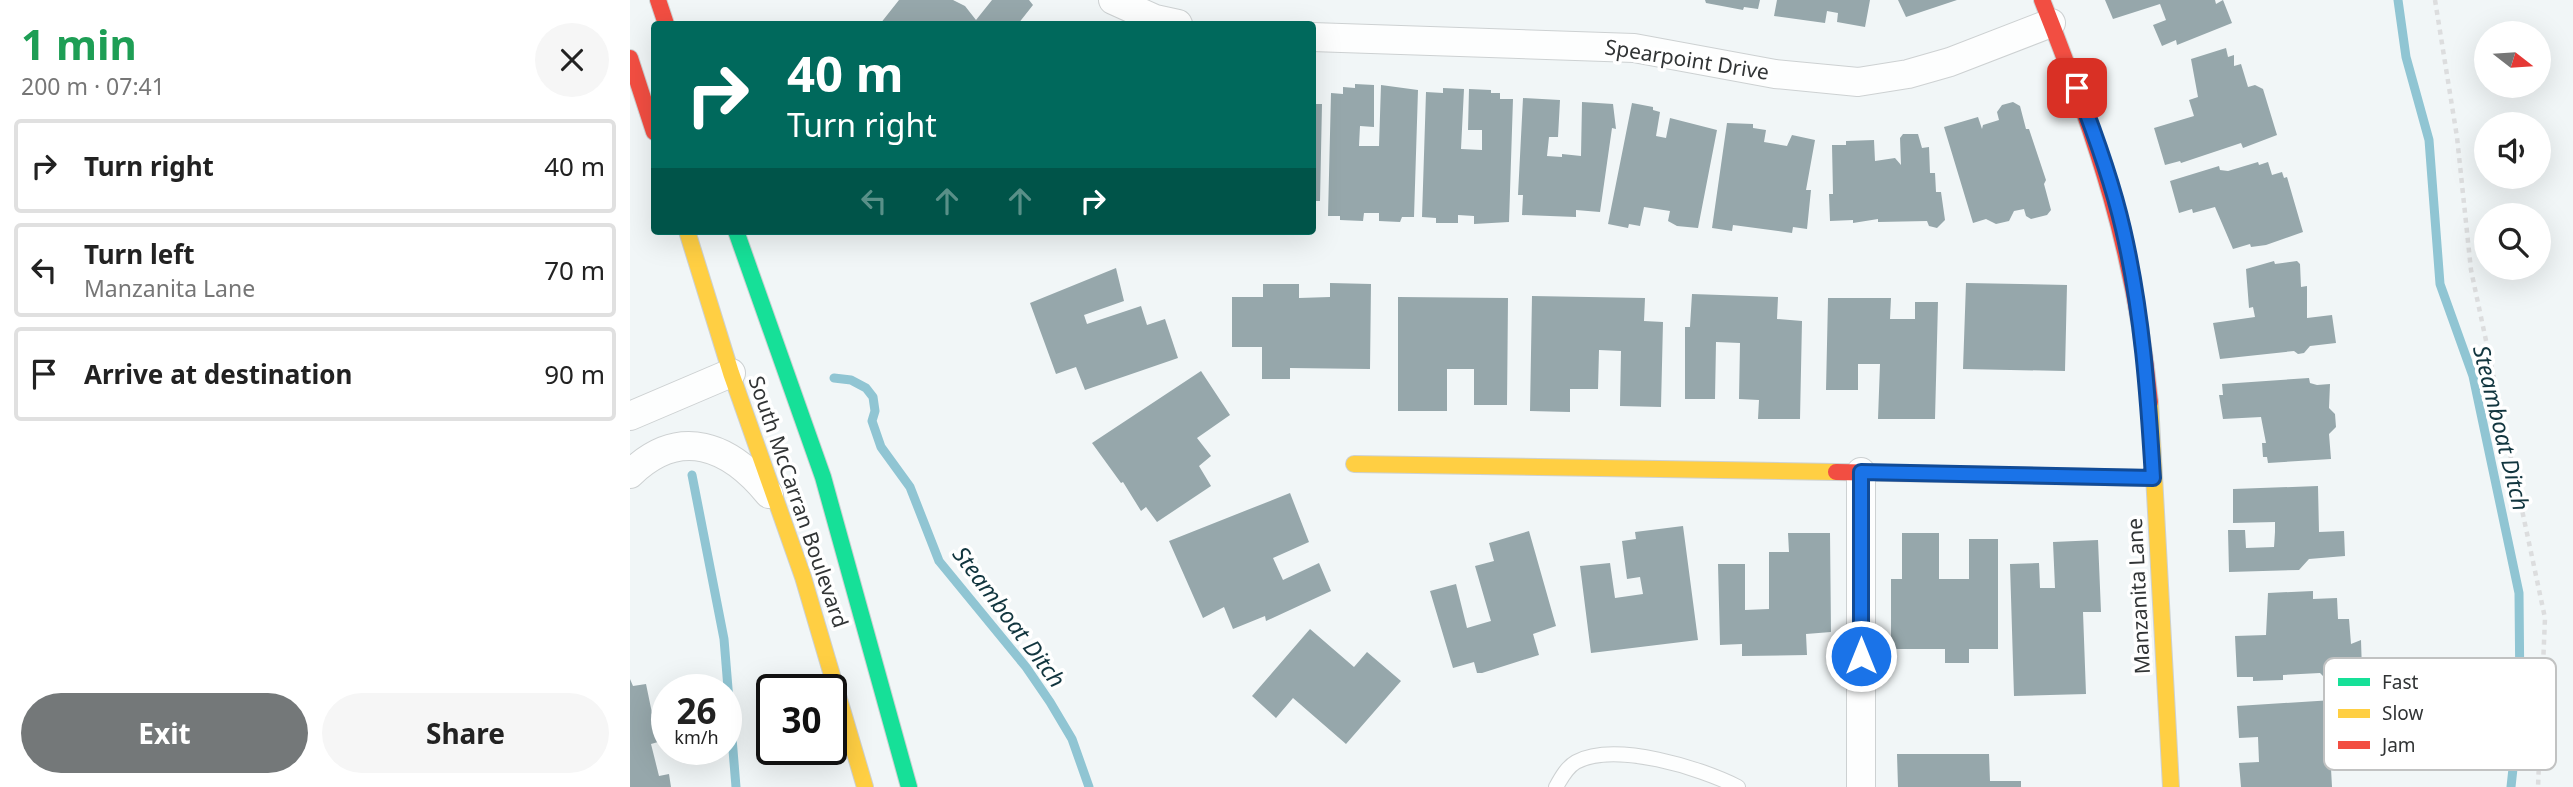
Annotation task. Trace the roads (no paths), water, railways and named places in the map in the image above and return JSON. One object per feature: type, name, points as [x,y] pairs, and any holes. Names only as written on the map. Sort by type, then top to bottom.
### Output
[{"type":"street","points":[[658,0],[665,21]]},
{"type":"street","points":[[1113,0],[1164,21]]},
{"type":"street","name":"Spearpoint Drive","points":[[1316,37],[1633,48],[1775,74],[1858,82],[1908,75],[1950,62],[2046,11]]},
{"type":"street","name":"Manzanita Lane","points":[[2046,11],[2102,153],[2123,228],[2145,354],[2171,787]]},
{"type":"street","points":[[630,58],[651,123]]},
{"type":"street","name":"South McCarran Boulevard","points":[[688,235],[731,373],[779,507],[834,676],[865,787]]},
{"type":"street","name":"South McCarran Boulevard","points":[[737,235],[823,477],[909,787]]},
{"type":"street","points":[[630,416],[731,373],[758,395]]},
{"type":"street","points":[[788,426],[823,477]]},
{"type":"street","points":[[630,474],[671,446],[705,446],[750,470],[779,507]]},
{"type":"street","points":[[1354,464],[2153,478]]},
{"type":"street","points":[[1861,472],[1861,787]]},
{"type":"lane","points":[[1556,787],[1575,763],[1595,755],[1622,755],[1670,762],[1738,787]]},
{"type":"waterway","name":"Steamboat Ditch","points":[[2398,0],[2406,57],[2429,140],[2440,284],[2473,376],[2519,593],[2520,658]]},
{"type":"waterway","name":"Steamboat Ditch","points":[[834,378],[851,380],[866,388],[873,397],[875,411],[872,421],[881,447],[910,487],[939,561],[1026,667],[1050,702],[1072,739],[1089,787]]},
{"type":"waterway","name":"Steamboat Ditch","points":[[692,475],[724,639],[736,787]]},
{"type":"waterway","name":"Steamboat Ditch","points":[[2511,787],[2513,770]]}]
